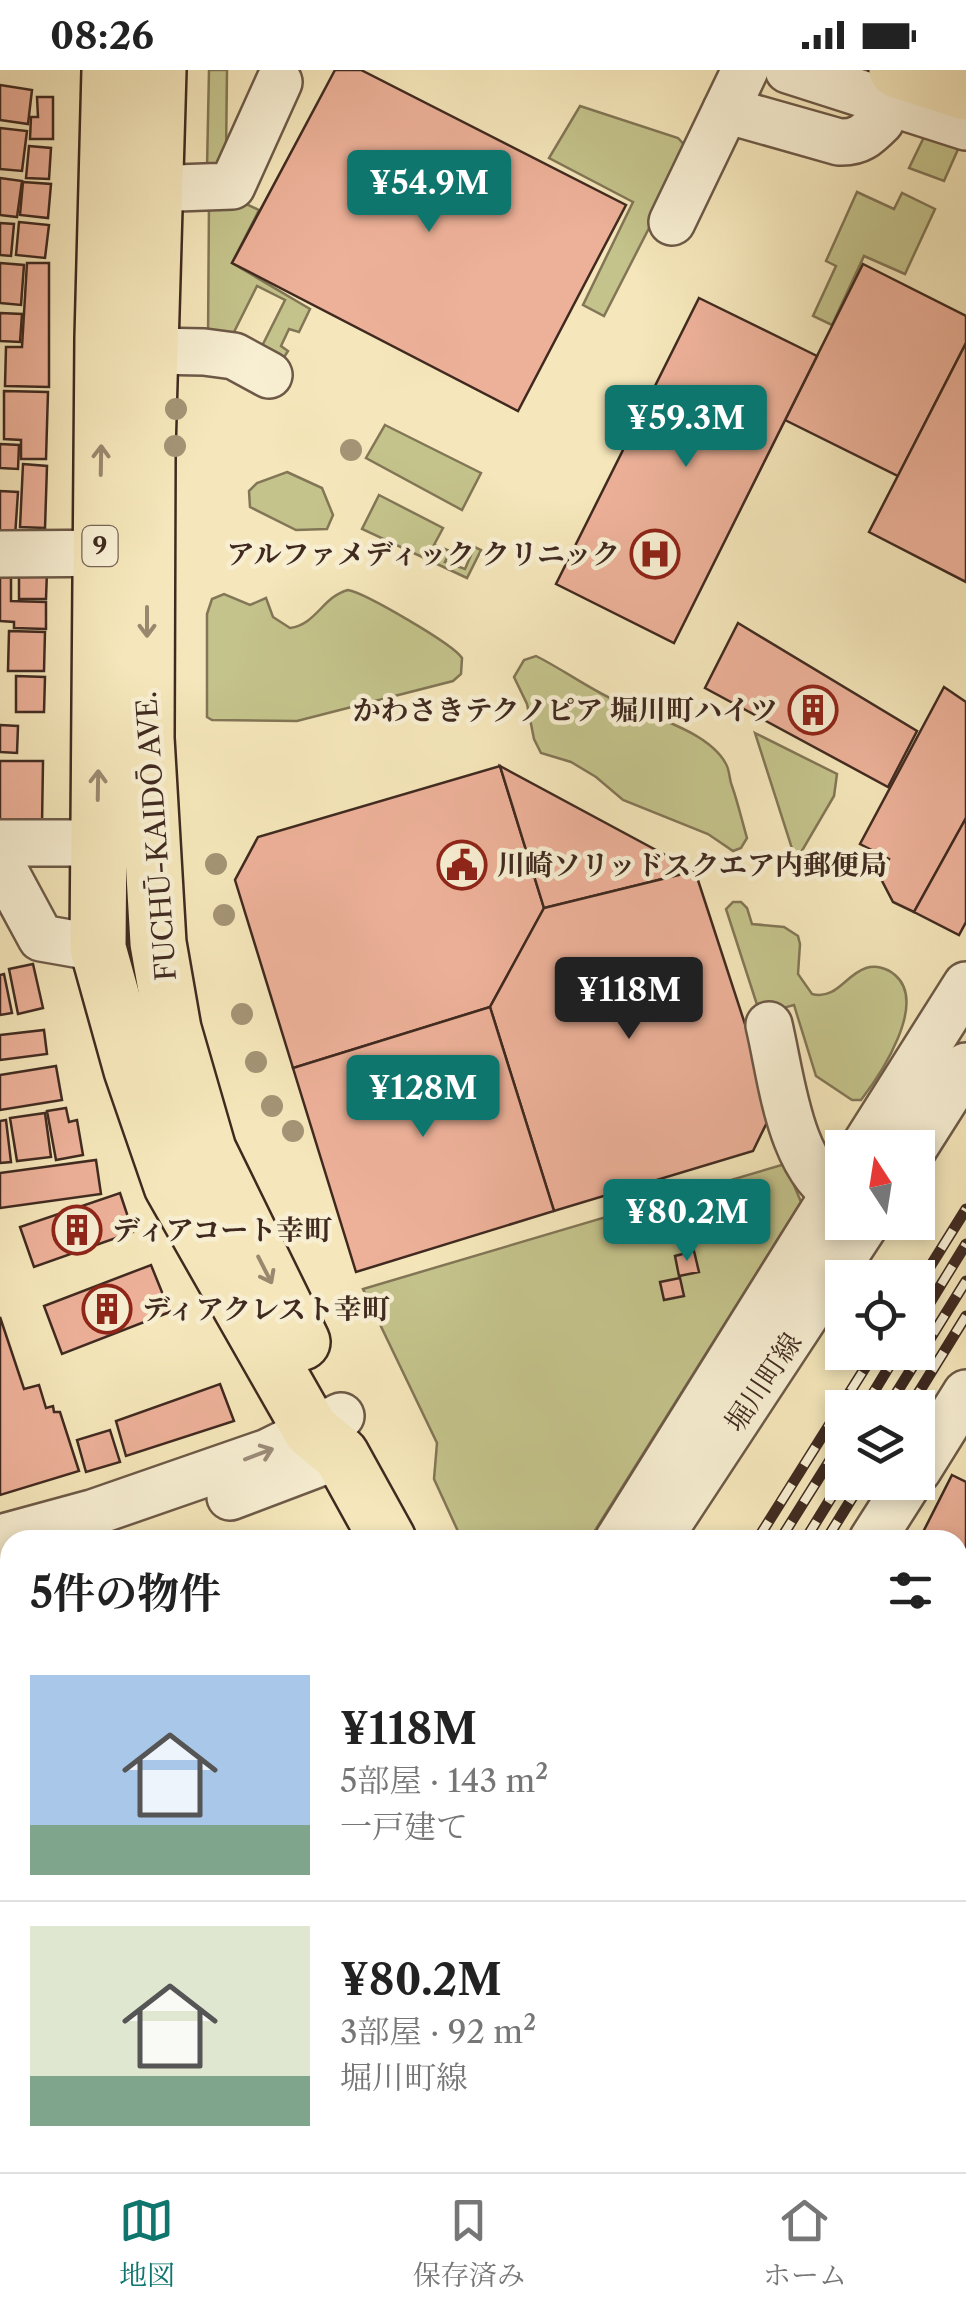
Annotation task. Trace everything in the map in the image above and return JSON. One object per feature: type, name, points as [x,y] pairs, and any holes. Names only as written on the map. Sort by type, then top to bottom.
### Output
[{"type":"main road","points":[[898,70],[966,92]]},
{"type":"main road","name":"FUCHŪ-KAIDŌ AVE.","points":[[124,553],[146,738],[155,888],[186,974],[209,1118],[190,1168],[128,1136],[109,1075],[117,1020],[98,948],[97,843],[124,553],[136,330],[126,71]]},
{"type":"main road","name":"9","points":[[190,1168],[264,1270],[331,1434],[383,1530]]},
{"type":"street","name":"FUCHŪ-KAIDŌ AVE.","points":[[136,330],[177,188],[178,84],[174,70]]},
{"type":"street","points":[[788,70],[966,127]]},
{"type":"street","name":"FUCHŪ-KAIDŌ AVE.","points":[[126,71],[81,143],[80,262],[136,330]]},
{"type":"street","points":[[177,188],[232,186],[279,82]]},
{"type":"street","points":[[672,222],[736,90],[839,142],[864,138],[881,121]]},
{"type":"street","points":[[136,330],[204,352],[234,356],[269,375]]},
{"type":"street","points":[[0,554],[124,553]]},
{"type":"street","points":[[0,843],[97,843]]},
{"type":"street","points":[[0,862],[41,938],[98,948]]},
{"type":"street","points":[[874,1130],[966,984]]},
{"type":"street","points":[[769,1025],[797,1143],[818,1180],[825,1185]]},
{"type":"street","points":[[925,1130],[966,1066]]},
{"type":"street","points":[[632,1530],[825,1233]]},
{"type":"street","points":[[935,1443],[966,1393]]},
{"type":"street","points":[[29,1530],[331,1434]]},
{"type":"street","points":[[118,1530],[283,1480],[331,1434]]},
{"type":"street","points":[[878,1530],[898,1500]]},
{"type":"shaded area","points":[[209,70],[227,70],[226,157],[220,165],[207,168]]},
{"type":"shaded area","points":[[580,106],[678,138],[689,150],[604,316],[583,305],[633,202],[549,158]]},
{"type":"shaded area","points":[[924,137],[959,147],[944,181],[909,168]]},
{"type":"shaded area","points":[[857,192],[894,209],[902,193],[935,209],[905,274],[864,256],[832,325],[813,316],[836,266],[826,261]]},
{"type":"shaded area","points":[[233,198],[259,210],[232,263],[310,309],[299,332],[289,329],[281,346],[288,351],[279,365],[257,356],[285,300],[257,286],[233,334],[208,341],[209,200]]},
{"type":"shaded area","points":[[385,425],[481,473],[462,510],[366,458]]},
{"type":"shaded area","points":[[287,472],[322,488],[333,515],[327,529],[296,530],[250,507],[249,491],[257,483]]},
{"type":"shaded area","points":[[379,495],[443,528],[434,545],[450,551],[445,562],[465,569],[471,555],[457,546],[460,540],[481,550],[467,578],[362,529]]},
{"type":"shaded area","points":[[348,590],[389,609],[443,642],[462,658],[461,674],[453,681],[297,721],[207,717],[207,614],[212,599],[224,594],[250,605],[266,598],[273,617],[290,628],[307,621],[332,598]]},
{"type":"shaded area","points":[[536,656],[612,699],[691,733],[717,752],[727,767],[747,838],[741,848],[733,851],[708,834],[623,800],[571,762],[541,753],[527,704],[514,677],[524,660]]},
{"type":"shaded area","points":[[755,733],[837,774],[834,796],[796,861]]},
{"type":"shaded area","points":[[733,902],[741,902],[747,908],[752,924],[784,927],[798,936],[798,974],[812,994],[835,990],[859,971],[874,967],[895,975],[904,987],[904,1020],[898,1038],[861,1100],[852,1100],[816,1076],[794,1005],[760,1014],[726,909]]},
{"type":"shaded area","points":[[785,1164],[801,1202],[595,1530],[457,1530],[434,1479],[437,1443],[363,1289]]},
{"type":"building","points":[[335,70],[361,70],[626,205],[518,411],[232,263]]},
{"type":"building","points":[[0,85],[32,90],[28,124],[0,120]]},
{"type":"building","points":[[37,97],[53,97],[53,139],[30,139],[31,117],[38,117]]},
{"type":"building","points":[[0,128],[27,131],[22,171],[0,169]]},
{"type":"building","points":[[29,146],[51,148],[49,179],[26,178]]},
{"type":"building","points":[[0,178],[22,181],[17,217],[0,215]]},
{"type":"building","points":[[23,182],[51,184],[48,218],[20,215]]},
{"type":"building","points":[[19,222],[49,225],[45,258],[16,255]]},
{"type":"building","points":[[0,223],[14,224],[11,256],[0,255]]},
{"type":"building","points":[[0,263],[24,265],[21,305],[0,303]]},
{"type":"building","points":[[27,263],[49,263],[49,387],[5,386],[6,347],[22,347]]},
{"type":"building","points":[[863,264],[966,316],[966,343],[898,476],[785,420]]},
{"type":"building","points":[[699,298],[817,356],[674,643],[556,584]]},
{"type":"building","points":[[0,313],[22,314],[20,342],[0,341]]},
{"type":"building","points":[[966,343],[966,582],[869,532]]},
{"type":"building","points":[[4,391],[48,392],[46,459],[21,459],[21,440],[4,439]]},
{"type":"building","points":[[0,444],[19,445],[18,469],[0,468]]},
{"type":"building","points":[[23,464],[47,466],[45,528],[20,527]]},
{"type":"building","points":[[0,491],[18,492],[15,537],[0,536]]},
{"type":"building","points":[[19,570],[47,571],[46,599],[19,599]]},
{"type":"building","points":[[0,571],[11,571],[11,601],[46,602],[46,629],[14,628],[14,622],[0,621]]},
{"type":"building","name":"かわさきテクノピア 堀川町ハイツ","points":[[738,623],[917,731],[888,787],[705,688]]},
{"type":"building","points":[[9,631],[45,632],[44,671],[8,671]]},
{"type":"building","points":[[16,676],[45,677],[44,712],[16,712]]},
{"type":"building","points":[[944,687],[966,702],[966,818],[914,912],[893,902],[880,877],[889,859],[860,844]]},
{"type":"building","points":[[0,725],[18,726],[17,753],[0,752]]},
{"type":"building","points":[[0,761],[43,761],[42,826],[0,825]]},
{"type":"building","points":[[500,766],[544,908],[490,1007],[293,1068],[235,880],[258,837]]},
{"type":"building","points":[[500,766],[695,871],[544,908]]},
{"type":"building","points":[[966,818],[966,922],[959,935],[914,912]]},
{"type":"building","points":[[695,871],[773,1110],[753,1151],[554,1211],[490,1007],[544,908]]},
{"type":"building","points":[[33,964],[43,1008],[18,1014],[9,969]]},
{"type":"building","points":[[4,974],[12,1013],[0,1015],[0,975]]},
{"type":"building","points":[[490,1007],[554,1211],[356,1272],[293,1068]]},
{"type":"building","points":[[44,1030],[47,1054],[0,1060],[0,1035]]},
{"type":"building","points":[[56,1066],[62,1100],[0,1110],[0,1075]]},
{"type":"building","points":[[66,1108],[69,1122],[77,1120],[83,1155],[56,1160],[47,1111]]},
{"type":"building","points":[[45,1113],[51,1157],[17,1161],[10,1118]]},
{"type":"building","points":[[6,1120],[11,1162],[0,1163],[0,1121]]},
{"type":"building","points":[[96,1160],[101,1194],[0,1208],[0,1173]]},
{"type":"building","name":"ディアコート幸町","points":[[120,1193],[133,1232],[34,1267],[20,1227]]},
{"type":"building","points":[[694,1251],[699,1272],[679,1276],[675,1256]]},
{"type":"building","name":"ディアクレスト幸町","points":[[151,1265],[170,1312],[62,1354],[44,1306]]},
{"type":"building","points":[[680,1278],[684,1296],[664,1300],[660,1282]]},
{"type":"building","points":[[0,1317],[24,1389],[39,1385],[46,1408],[53,1406],[54,1412],[60,1412],[79,1471],[0,1495]]},
{"type":"building","points":[[220,1384],[234,1421],[126,1456],[116,1421]]},
{"type":"building","points":[[110,1430],[120,1462],[86,1472],[77,1440]]},
{"type":"building","points":[[952,1475],[966,1482],[966,1530],[924,1530]]},
{"type":"railway","points":[[934,1260],[966,1209]]},
{"type":"railway","points":[[935,1294],[966,1244]]},
{"type":"railway","points":[[898,1390],[966,1281]]},
{"type":"railway","points":[[920,1390],[966,1316]]},
{"type":"railway","points":[[763,1530],[864,1370]]},
{"type":"railway","points":[[875,1390],[887,1370]]},
{"type":"railway","points":[[786,1530],[825,1468]]},
{"type":"railway","points":[[811,1530],[830,1500]]},
{"type":"railway","points":[[832,1530],[851,1500]]},
{"type":"place","name":"アルファメディック クリニック","points":[[655,554]]},
{"type":"place","name":"かわさきテクノピア 堀川町ハイツ","points":[[813,710]]},
{"type":"place","name":"川崎ソリッドスクエア内郵便局","points":[[462,865]]},
{"type":"place","name":"ディアコート幸町","points":[[77,1230]]},
{"type":"place","name":"ディアクレスト幸町","points":[[107,1309]]}]
